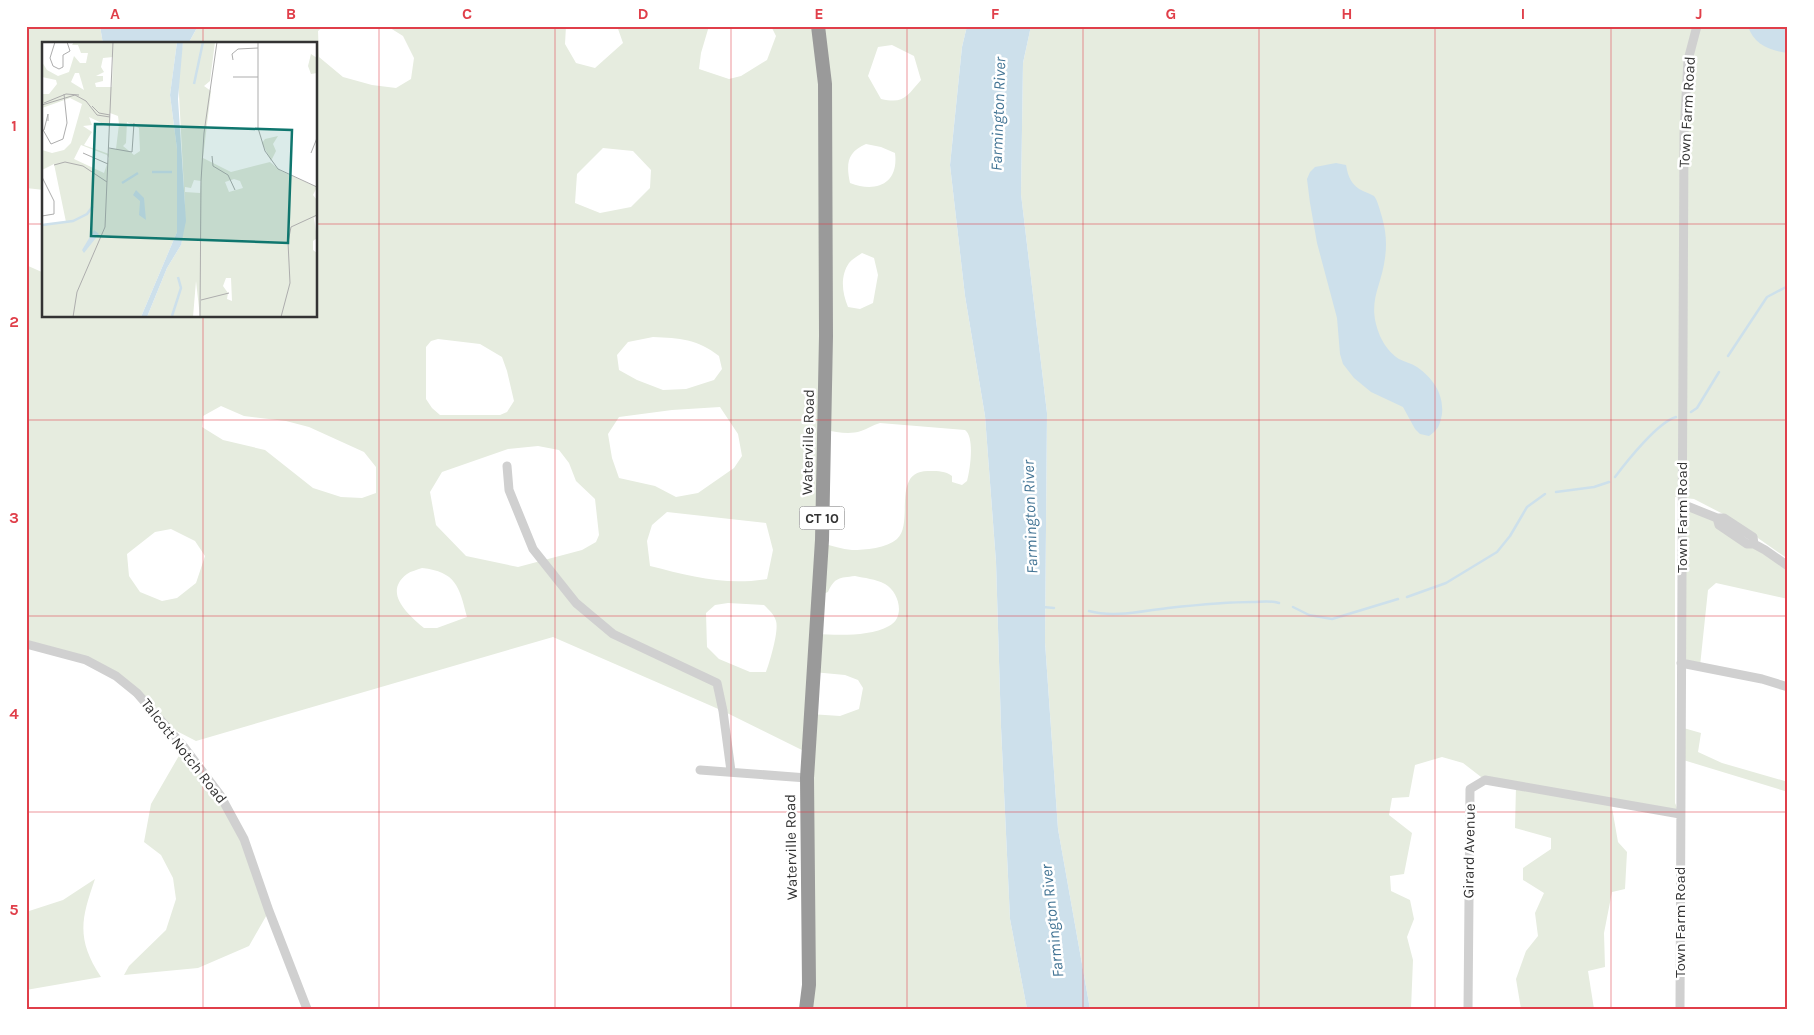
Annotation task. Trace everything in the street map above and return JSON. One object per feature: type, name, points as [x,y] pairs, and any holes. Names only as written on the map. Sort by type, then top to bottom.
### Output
[{"type":"highway","name":"Waterville Road","points":[[806,1009],[809,985],[807,778],[822,544],[826,336],[825,84],[818,26]]},
{"type":"street","name":"Town Farm Road","points":[[1680,1009],[1684,134],[1688,60],[1697,26]]},
{"type":"street","points":[[507,466],[509,490],[533,550],[576,603],[613,634],[717,683],[723,711],[731,771]]},
{"type":"street","points":[[1682,504],[1717,518],[1724,518],[1753,538],[1754,544],[1788,566]]},
{"type":"street","name":"Talcott Notch Road","points":[[26,644],[86,660],[116,676],[137,692],[184,747],[220,795],[244,839],[269,911],[308,1009]]},
{"type":"street","points":[[1681,662],[1753,677],[1788,687]]},
{"type":"street","points":[[700,770],[807,778]]},
{"type":"street","name":"Girard Avenue","points":[[1468,1009],[1470,789],[1485,780],[1680,814]]},
{"type":"shaded area","points":[[26,26],[100,26],[103,42],[42,42],[42,190],[26,188]]},
{"type":"shaded area","points":[[198,26],[324,26],[318,31],[319,57],[343,77],[372,85],[396,88],[411,79],[414,58],[403,36],[387,26],[566,26],[565,44],[576,63],[595,68],[623,43],[617,26],[709,26],[701,53],[699,69],[729,79],[741,76],[767,60],[776,36],[771,26],[967,26],[962,47],[950,165],[965,296],[985,416],[996,562],[1010,919],[1027,1009],[806,1009],[808,753],[723,711],[553,637],[196,741],[167,726],[103,668],[26,644],[26,265],[42,272],[42,318],[318,318],[318,42],[189,42]],"holes":[[[892,45],[914,56],[921,80],[904,98],[895,101],[881,99],[868,76],[878,47]],[[866,144],[881,147],[895,153],[895,164],[889,179],[877,186],[869,187],[850,183],[848,164],[855,151]],[[603,148],[633,151],[651,170],[650,188],[631,207],[600,213],[575,203],[577,174]],[[862,253],[874,258],[878,275],[873,303],[860,309],[848,307],[844,296],[843,279],[850,262]],[[653,337],[688,340],[711,350],[719,356],[722,369],[714,380],[686,389],[663,390],[637,380],[619,370],[617,355],[628,342]],[[438,339],[480,344],[502,357],[514,401],[507,412],[500,415],[440,415],[426,399],[426,347],[431,341]],[[221,406],[244,416],[286,421],[309,427],[364,452],[376,467],[376,493],[362,498],[341,497],[313,488],[265,450],[223,440],[202,427],[203,416]],[[720,407],[738,434],[742,456],[734,468],[698,493],[676,497],[655,486],[619,478],[612,458],[608,434],[619,417],[672,410]],[[880,423],[965,430],[970,439],[971,446],[967,481],[962,485],[952,482],[952,476],[936,471],[918,473],[910,479],[905,498],[902,531],[897,539],[888,545],[852,550],[822,543],[825,430],[852,433]],[[538,446],[559,450],[569,463],[576,481],[595,499],[599,535],[596,542],[582,550],[518,567],[466,556],[436,525],[430,492],[442,472],[508,449]],[[667,512],[766,523],[773,550],[767,579],[722,581],[650,566],[647,541],[652,525]],[[171,529],[195,541],[205,556],[196,583],[177,598],[162,601],[140,592],[129,576],[127,554],[155,532]],[[422,568],[442,573],[454,582],[467,617],[437,628],[424,628],[405,610],[397,596],[400,581],[410,572]],[[855,576],[881,582],[890,588],[897,598],[899,605],[898,617],[889,626],[881,630],[863,634],[816,634],[818,596],[828,592],[835,581]],[[728,603],[764,605],[771,612],[777,626],[772,654],[766,672],[750,672],[719,659],[707,647],[706,613],[715,605]],[[813,672],[845,675],[858,680],[863,688],[859,709],[840,716],[810,714]]]},
{"type":"shaded area","points":[[1031,26],[1788,26],[1788,559],[1725,515],[1694,499],[1675,497],[1675,803],[1680,814],[1611,802],[1618,842],[1627,852],[1625,889],[1612,892],[1604,933],[1605,967],[1588,971],[1594,1009],[1521,1009],[1516,979],[1526,951],[1538,936],[1535,913],[1544,893],[1523,880],[1523,868],[1551,849],[1551,838],[1515,828],[1516,786],[1485,780],[1463,763],[1442,757],[1415,765],[1409,797],[1392,798],[1389,815],[1412,833],[1404,874],[1390,876],[1391,891],[1410,900],[1414,919],[1407,937],[1413,960],[1411,1009],[1090,1009],[1058,829],[1045,642],[1047,413],[1021,194],[1023,63]]},
{"type":"shaded area","points":[[1682,504],[1717,518],[1719,525],[1788,566],[1788,599],[1716,583],[1708,590],[1700,666],[1681,663]]},
{"type":"shaded area","points":[[1680,727],[1701,733],[1698,752],[1722,763],[1788,782],[1788,792],[1680,759]]},
{"type":"shaded area","points":[[184,747],[231,813],[269,911],[249,946],[198,968],[124,975],[129,966],[166,930],[176,899],[173,878],[161,855],[144,842],[151,804]]},
{"type":"shaded area","points":[[95,879],[84,918],[83,929],[88,951],[101,977],[26,990],[26,912],[63,900]]},
{"type":"water","points":[[100,26],[198,26],[189,42],[103,42]]},
{"type":"water","name":"Farmington River","points":[[967,26],[1031,26],[1023,63],[1021,194],[1047,413],[1045,642],[1058,829],[1090,1009],[1027,1009],[1010,919],[996,562],[985,416],[965,296],[950,165],[962,47]]},
{"type":"water","points":[[1748,26],[1788,26],[1788,53],[1763,46],[1754,38]]},
{"type":"water","points":[[1336,163],[1346,165],[1353,184],[1374,196],[1379,206],[1386,238],[1386,248],[1374,305],[1376,324],[1382,339],[1391,352],[1399,359],[1423,371],[1439,393],[1442,414],[1437,429],[1429,436],[1420,434],[1415,429],[1403,407],[1371,392],[1354,378],[1343,364],[1340,354],[1337,318],[1317,243],[1307,179],[1315,167]]},
{"type":"waterway","points":[[1728,356],[1767,297],[1788,286]]},
{"type":"waterway","points":[[1691,412],[1697,408],[1719,372]]},
{"type":"waterway","points":[[1615,477],[1652,434],[1669,420],[1676,417]]},
{"type":"waterway","points":[[1556,492],[1594,487],[1609,482]]},
{"type":"waterway","points":[[1407,597],[1446,583],[1497,552],[1510,536],[1527,507],[1545,494]]},
{"type":"waterway","points":[[1293,607],[1309,615],[1332,619],[1398,599]]},
{"type":"waterway","points":[[1089,611],[1118,614],[1221,603],[1269,601],[1279,603]]},
{"type":"waterway","points":[[1043,607],[1054,608]]}]
